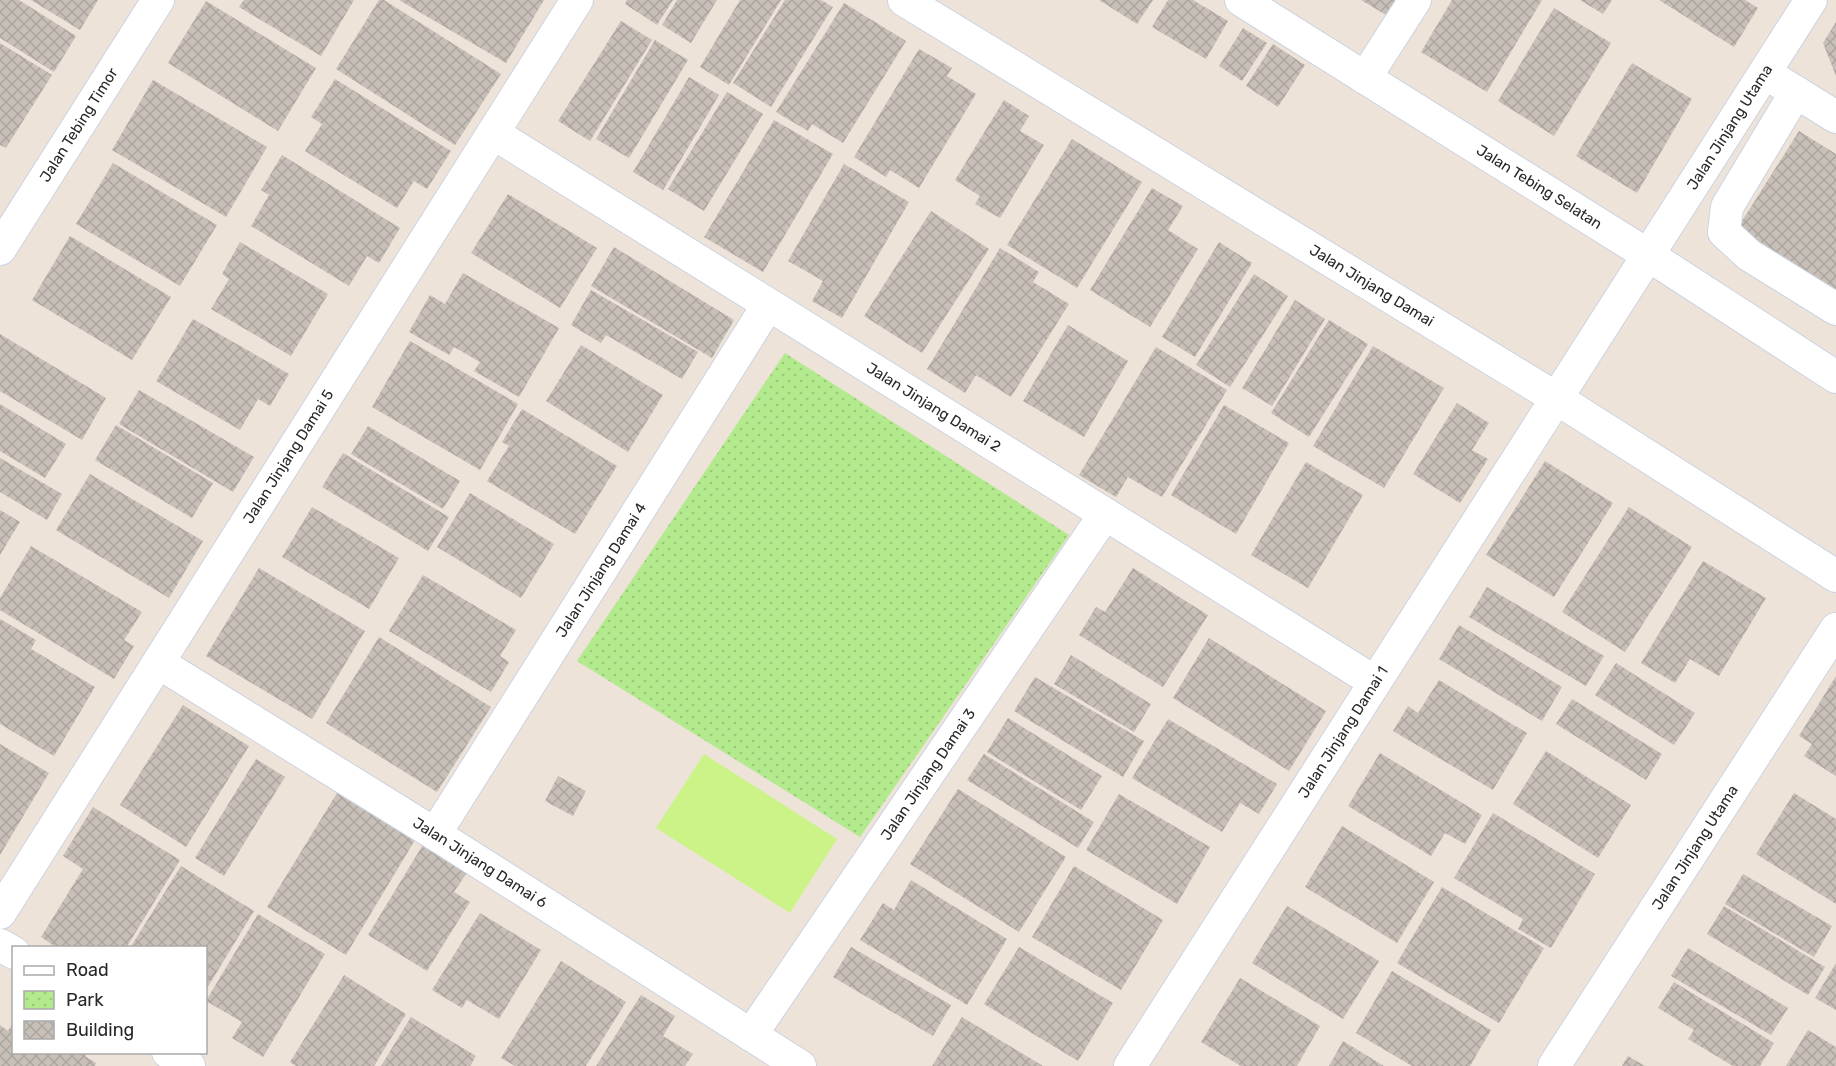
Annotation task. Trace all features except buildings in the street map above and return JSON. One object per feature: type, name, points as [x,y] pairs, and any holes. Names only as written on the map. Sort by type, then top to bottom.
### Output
[{"type":"street","name":"Jalan Tebing Timor","points":[[2,243],[158,0]]},
{"type":"street","name":"Jalan Jinjang Damai 5","points":[[0,913],[577,0]]},
{"type":"street","name":"Jalan Jinjang Damai","points":[[904,0],[1557,398],[1836,576]]},
{"type":"street","name":"Jalan Tebing Selatan","points":[[1241,0],[1648,255],[1836,377]]},
{"type":"street","points":[[1365,78],[1415,0]]},
{"type":"street","name":"Jalan Jinjang Utama","points":[[1557,398],[1811,0]]},
{"type":"street","points":[[1765,74],[1836,117]]},
{"type":"street","points":[[1796,92],[1727,207],[1724,232],[1749,255],[1836,309]]},
{"type":"street","name":"Jalan Jinjang Damai 2","points":[[493,133],[1375,682]]},
{"type":"street","name":"Jalan Jinjang Damai 4","points":[[435,834],[768,305]]},
{"type":"street","name":"Jalan Jinjang Damai 1","points":[[1131,1066],[1557,398]]},
{"type":"street","name":"Jalan Jinjang Damai 3","points":[[751,1035],[1105,514]]},
{"type":"street","name":"Jalan Jinjang Utama","points":[[1554,1066],[1836,629]]},
{"type":"street","name":"Jalan Jinjang Damai 6","points":[[159,663],[435,834],[800,1066]]},
{"type":"street","points":[[170,1054],[189,1066]]},
{"type":"green space","points":[[785,353],[1069,535],[860,837],[577,661]]},
{"type":"green space","points":[[704,754],[837,839],[790,913],[656,828]]}]
